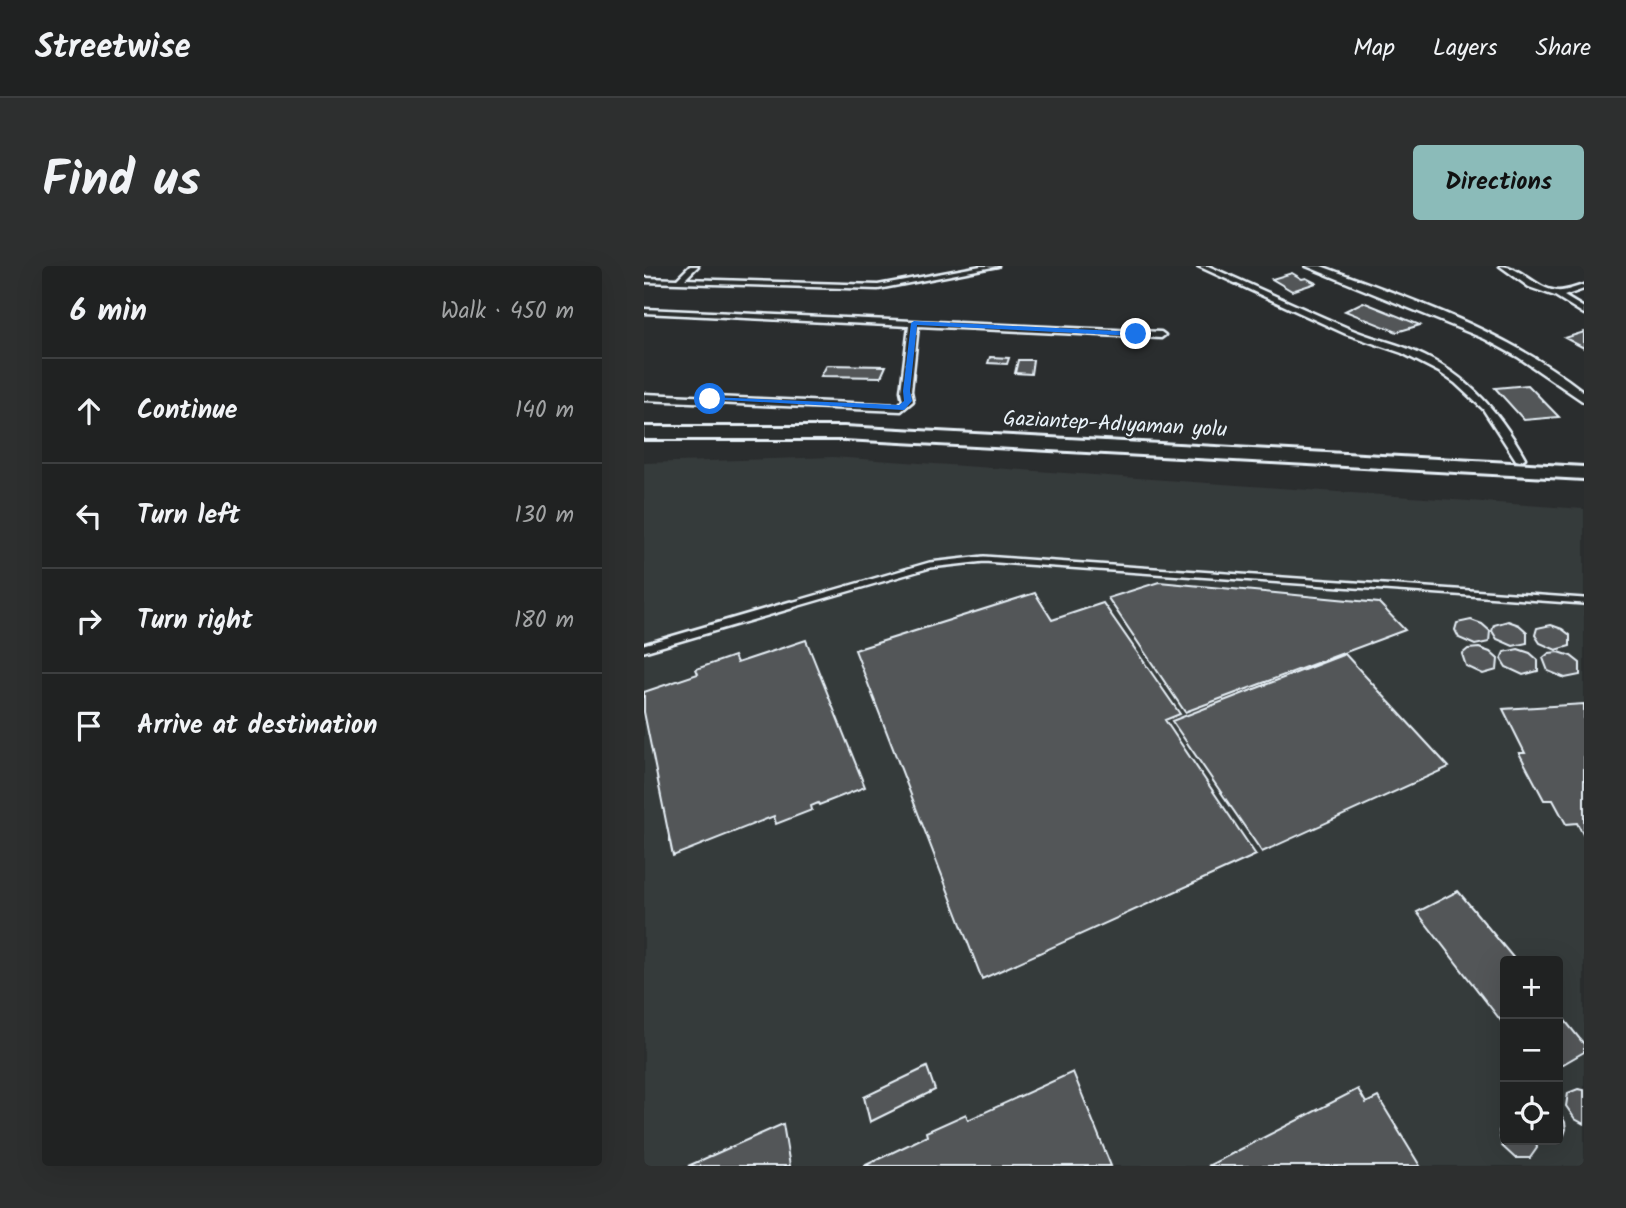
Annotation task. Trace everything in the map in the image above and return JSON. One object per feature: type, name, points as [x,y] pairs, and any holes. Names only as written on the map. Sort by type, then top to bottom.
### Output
[{"type":"highway","name":"Gaziantep-Adıyaman yolu","points":[[644,422],[849,423],[1584,461]]},
{"type":"highway","name":"Gaziantep-Adıyaman yolu","points":[[644,433],[844,433],[1584,473]]},
{"type":"street","points":[[679,281],[694,266]]},
{"type":"street","points":[[644,280],[878,287],[994,266]]},
{"type":"street","points":[[1202,266],[1358,335],[1418,357],[1447,373],[1492,411],[1506,429],[1520,458]]},
{"type":"street","points":[[1311,266],[1469,328],[1530,359],[1584,398]]},
{"type":"street","points":[[1331,266],[1502,332],[1573,372]]},
{"type":"street","points":[[1504,266],[1525,282],[1559,295],[1561,299],[1584,312]]},
{"type":"street","points":[[1559,295],[1584,287]]},
{"type":"street","points":[[644,311],[1161,335]]},
{"type":"street","points":[[644,397],[901,408],[908,401],[906,391],[914,323]]},
{"type":"lane","points":[[644,648],[930,565],[962,560],[984,559],[1584,601]]},
{"type":"shaded area","points":[[833,457],[1584,509],[1584,1166],[644,1166],[644,463]]},
{"type":"building","points":[[1292,273],[1316,283],[1292,291],[1272,279]]},
{"type":"building","points":[[1363,302],[1420,325],[1397,332],[1345,311]]},
{"type":"building","points":[[1584,332],[1584,348],[1565,338]]},
{"type":"building","points":[[990,357],[1009,358],[1007,364],[988,363]]},
{"type":"building","points":[[1018,360],[1033,360],[1031,374],[1015,373]]},
{"type":"building","points":[[827,365],[886,366],[881,377],[821,376]]},
{"type":"building","points":[[1528,385],[1559,417],[1524,420],[1495,388]]},
{"type":"building","points":[[1159,582],[1379,603],[1405,630],[1185,712],[1108,598]]},
{"type":"building","points":[[1035,593],[1052,620],[1103,603],[1180,714],[1165,720],[1256,855],[982,979],[855,650]]},
{"type":"building","points":[[1471,620],[1490,631],[1489,642],[1475,645],[1459,638],[1455,630],[1457,623]]},
{"type":"building","points":[[1508,621],[1527,632],[1527,643],[1513,646],[1497,639],[1492,631],[1494,625]]},
{"type":"building","points":[[1551,625],[1570,635],[1570,646],[1556,650],[1540,643],[1535,635],[1537,628]]},
{"type":"building","points":[[806,640],[865,787],[819,805],[818,803],[811,806],[812,810],[776,824],[774,816],[673,856],[644,712],[644,692],[698,674],[696,669],[734,656],[737,663]]},
{"type":"building","points":[[1479,648],[1498,659],[1497,670],[1483,674],[1466,666],[1462,654],[1468,649]]},
{"type":"building","points":[[1518,649],[1530,653],[1538,660],[1538,671],[1523,675],[1506,667],[1501,659],[1504,652]]},
{"type":"building","points":[[1559,652],[1580,663],[1580,675],[1565,678],[1548,671],[1543,658],[1549,653]]},
{"type":"building","points":[[1345,654],[1449,767],[1262,852],[1172,721]]},
{"type":"building","points":[[1584,704],[1584,836],[1577,823],[1566,824],[1553,800],[1544,800],[1519,753],[1525,753],[1503,709]]},
{"type":"building","points":[[1458,891],[1512,956],[1500,956],[1500,1020],[1417,912]]},
{"type":"building","points":[[1563,1018],[1584,1044],[1584,1052],[1563,1064]]},
{"type":"building","points":[[927,1067],[935,1090],[870,1122],[864,1097]]},
{"type":"building","points":[[1073,1072],[1111,1166],[864,1166],[927,1136],[926,1132],[966,1114],[968,1120]]},
{"type":"building","points":[[1358,1089],[1366,1103],[1378,1097],[1420,1166],[1208,1166]]},
{"type":"building","points":[[1584,1090],[1584,1124],[1575,1119],[1566,1106],[1568,1093]]},
{"type":"building","points":[[1563,1119],[1566,1129],[1563,1136]]},
{"type":"building","points":[[783,1124],[790,1166],[688,1166]]},
{"type":"building","points":[[1537,1145],[1537,1148],[1530,1158],[1515,1158],[1502,1146]]},
{"type":"route","points":[[710,399],[901,408],[908,404],[906,391],[914,323],[1136,334]]}]
